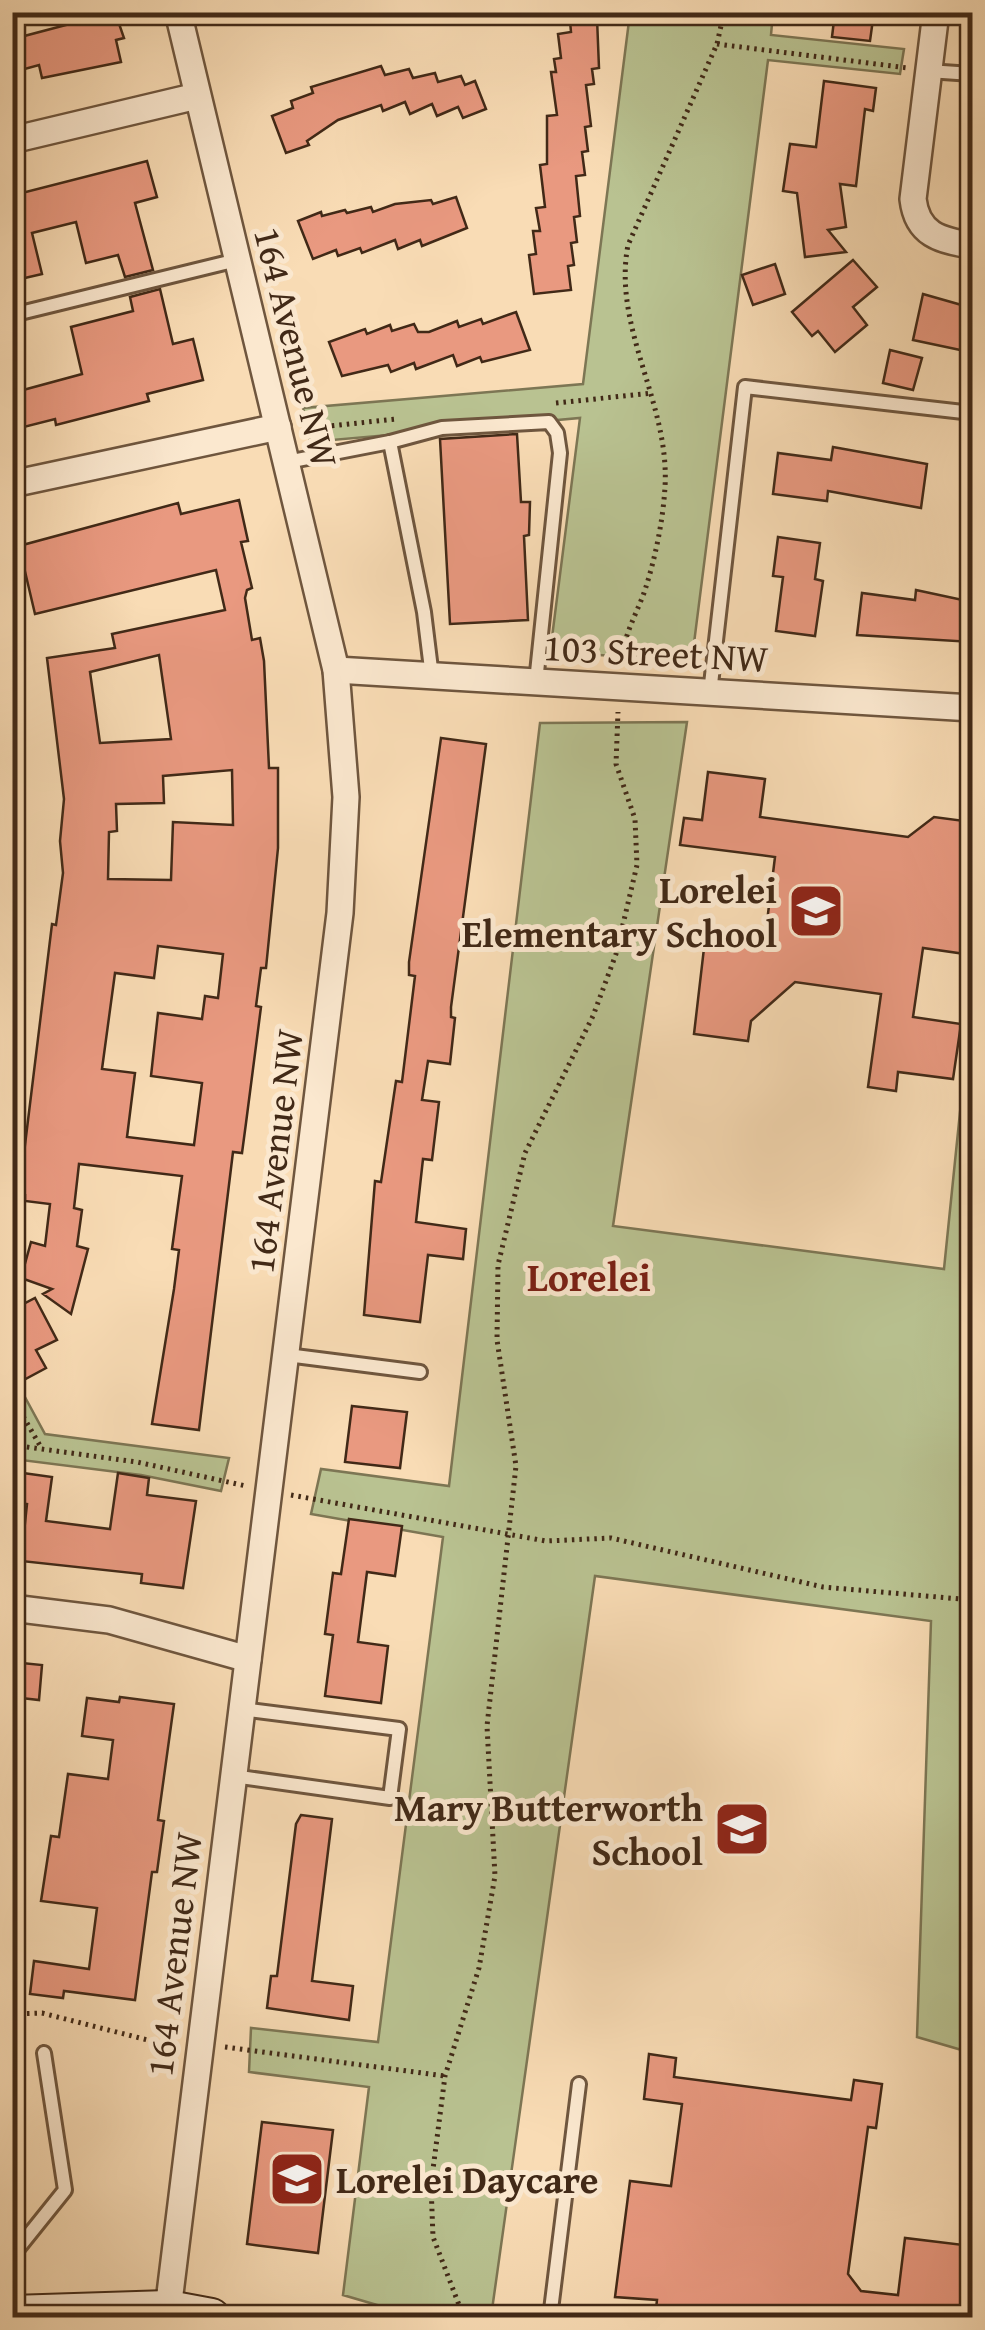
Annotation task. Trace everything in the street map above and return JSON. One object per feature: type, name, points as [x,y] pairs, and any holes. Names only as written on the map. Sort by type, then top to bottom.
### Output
[{"type":"street","name":"164 Avenue NW","points":[[168,2310],[345,856],[344,746],[336,670],[178,12]]},
{"type":"street","points":[[936,12],[913,199],[920,226],[936,237],[972,245]]},
{"type":"street","points":[[12,140],[197,96]]},
{"type":"street","points":[[12,484],[278,427]]},
{"type":"street","name":"103 Street NW","points":[[336,670],[972,708]]},
{"type":"street","points":[[12,1608],[108,1620],[248,1659]]},
{"type":"street","points":[[12,2315],[168,2310],[212,2318]]},
{"type":"lane","points":[[928,70],[972,74]]},
{"type":"lane","points":[[12,316],[237,260]]},
{"type":"lane","points":[[710,693],[744,387],[972,412]]},
{"type":"lane","points":[[287,462],[442,428],[550,422],[557,433],[560,452],[536,682]]},
{"type":"lane","points":[[390,442],[424,612],[432,677]]},
{"type":"lane","points":[[287,1355],[420,1372]]},
{"type":"lane","points":[[233,1776],[390,1798],[399,1729],[241,1709]]},
{"type":"lane","points":[[12,2256],[65,2190],[44,2053]]},
{"type":"lane","points":[[550,2318],[579,2084]]},
{"type":"path","points":[[464,2318],[433,2237],[431,2184],[445,2076],[479,1968],[495,1876],[486,1726],[516,1466],[496,1317],[502,1237],[525,1153],[593,1016],[616,954],[637,865],[635,819],[616,764],[622,654],[653,562],[666,486],[653,393],[632,330],[623,270],[628,245],[718,44],[724,12]]},
{"type":"path","points":[[718,44],[928,70]]},
{"type":"path","points":[[12,1396],[42,1449]]},
{"type":"path","points":[[12,1445],[136,1462],[268,1491],[546,1540],[612,1538],[823,1587],[972,1600]]},
{"type":"path","points":[[12,2014],[42,2013],[171,2048],[199,2047],[445,2076]]},
{"type":"green space","points":[[630,13],[773,13],[771,35],[904,49],[900,74],[768,60],[692,659],[550,653],[580,418],[310,442],[303,408],[583,384]]},
{"type":"green space","points":[[687,722],[613,1226],[944,1269],[963,1083],[972,1084],[972,2053],[917,2037],[931,1621],[595,1576],[491,2317],[418,2317],[343,2295],[369,2087],[249,2072],[251,2028],[378,2042],[443,1537],[311,1514],[321,1469],[449,1486],[540,723]]},
{"type":"green space","points":[[13,1375],[45,1434],[229,1458],[221,1491],[141,1475],[13,1459]]},
{"type":"building","points":[[115,12],[124,38],[116,40],[121,62],[42,78],[39,65],[21,70],[13,39]]},
{"type":"building","points":[[835,12],[874,12],[870,41],[832,37]]},
{"type":"building","points":[[597,18],[599,68],[592,69],[594,84],[586,85],[591,126],[585,127],[585,175],[576,176],[580,216],[574,217],[574,265],[568,266],[571,290],[534,294],[529,255],[536,254],[533,231],[540,231],[536,208],[545,207],[540,165],[547,164],[547,116],[557,115],[551,72],[556,72],[554,59],[561,58],[558,34],[571,32],[570,21]]},
{"type":"building","points":[[381,66],[385,75],[409,69],[413,78],[435,73],[438,82],[461,76],[465,85],[475,81],[486,109],[463,118],[458,107],[437,116],[432,104],[410,114],[405,102],[383,111],[381,105],[338,120],[307,141],[309,145],[286,153],[272,116],[293,108],[291,101],[313,93],[311,87]]},
{"type":"building","points":[[824,81],[876,88],[873,111],[865,109],[856,186],[840,184],[846,227],[828,230],[846,252],[805,257],[797,193],[783,191],[790,144],[816,147]]},
{"type":"building","points":[[147,161],[157,197],[135,203],[153,270],[125,277],[118,255],[86,263],[76,222],[32,233],[42,274],[12,281],[12,186],[20,185],[22,193]]},
{"type":"building","points":[[456,197],[467,228],[422,246],[420,240],[398,249],[395,240],[362,253],[360,248],[338,256],[336,250],[313,259],[298,221],[321,212],[322,216],[371,207],[373,212],[395,204],[431,200],[433,204]]},
{"type":"building","points":[[853,260],[877,287],[853,307],[867,325],[835,352],[818,331],[812,336],[792,312]]},
{"type":"building","points":[[775,264],[785,294],[753,305],[742,275]]},
{"type":"building","points":[[160,289],[173,344],[193,339],[203,380],[147,394],[149,401],[56,425],[55,419],[12,430],[12,393],[82,374],[71,327],[133,311],[130,297]]},
{"type":"building","points":[[923,294],[972,308],[965,351],[913,340]]},
{"type":"building","points":[[516,312],[530,350],[482,362],[480,357],[457,366],[453,355],[416,369],[414,363],[391,372],[388,365],[342,376],[329,342],[365,329],[367,334],[390,325],[392,331],[414,324],[418,332],[429,332],[457,321],[459,327],[481,319],[483,324]]},
{"type":"building","points":[[890,350],[922,358],[913,390],[883,383]]},
{"type":"building","points":[[517,434],[521,502],[530,502],[529,535],[524,536],[528,620],[450,624],[440,439]]},
{"type":"building","points":[[833,447],[927,464],[921,508],[828,491],[827,501],[773,494],[778,453],[831,460]]},
{"type":"building","points":[[239,500],[248,541],[241,542],[252,588],[245,598],[252,640],[260,638],[264,661],[269,768],[278,768],[278,848],[266,968],[261,968],[256,1006],[261,1007],[242,1153],[233,1152],[199,1430],[152,1424],[179,1250],[172,1249],[182,1176],[79,1164],[74,1208],[82,1210],[77,1246],[88,1249],[71,1314],[43,1294],[52,1289],[21,1278],[31,1242],[45,1246],[50,1204],[25,1201],[25,1195],[19,1194],[52,924],[56,925],[63,873],[60,841],[64,799],[47,658],[115,648],[112,634],[225,610],[216,570],[35,614],[19,546],[178,503],[181,514]],"holes":[[[159,655],[171,739],[100,743],[90,672]],[[232,770],[233,825],[173,822],[171,880],[108,879],[109,832],[117,831],[116,804],[164,803],[163,776]],[[158,946],[223,954],[218,998],[205,996],[202,1019],[158,1013],[151,1076],[202,1083],[194,1145],[127,1137],[135,1073],[102,1069],[115,973],[154,978]]]},
{"type":"building","points":[[778,537],[820,543],[815,579],[823,581],[815,636],[776,631],[783,577],[773,576]]},
{"type":"building","points":[[916,590],[972,602],[972,642],[857,635],[862,593],[915,600]]},
{"type":"building","points":[[441,738],[486,744],[451,1007],[451,1017],[455,1018],[450,1064],[428,1061],[422,1100],[439,1102],[432,1160],[423,1159],[416,1222],[466,1229],[463,1259],[428,1255],[420,1322],[364,1315],[375,1181],[381,1182],[396,1081],[402,1082],[415,976],[409,975],[409,962]]},
{"type":"building","name":"Lorelei Elementary School","points":[[708,772],[765,779],[760,817],[908,837],[934,817],[972,822],[972,955],[923,948],[913,1017],[961,1024],[953,1079],[898,1072],[896,1091],[868,1087],[881,994],[795,982],[751,1021],[748,1041],[694,1034],[706,931],[765,938],[775,857],[680,845],[684,818],[702,820]]},
{"type":"building","points":[[35,1298],[57,1340],[36,1350],[46,1368],[18,1383],[12,1371],[12,1310]]},
{"type":"building","points":[[352,1406],[407,1412],[400,1468],[345,1462]]},
{"type":"building","points":[[23,1473],[52,1477],[46,1521],[110,1529],[118,1473],[149,1478],[147,1495],[196,1501],[183,1588],[141,1583],[142,1574],[21,1561],[27,1504],[19,1503]]},
{"type":"building","points":[[349,1519],[402,1526],[395,1576],[367,1572],[358,1642],[388,1646],[381,1703],[325,1696],[333,1635],[325,1634],[333,1573],[341,1574]]},
{"type":"building","points":[[12,1662],[42,1665],[39,1700],[12,1697]]},
{"type":"building","points":[[120,1697],[174,1704],[158,1820],[164,1821],[157,1872],[152,1872],[135,2000],[64,1991],[63,1998],[30,1994],[34,1961],[89,1969],[97,1908],[41,1901],[51,1836],[59,1837],[68,1774],[108,1779],[113,1740],[82,1736],[87,1698],[119,1702]]},
{"type":"building","points":[[301,1815],[332,1819],[312,1981],[353,1986],[349,2020],[267,2008],[271,1976],[277,1976],[296,1824]]},
{"type":"building","points":[[649,2054],[676,2058],[674,2077],[851,2100],[854,2080],[882,2084],[876,2128],[868,2127],[848,2274],[861,2291],[898,2295],[905,2238],[972,2246],[972,2318],[655,2318],[657,2300],[615,2297],[630,2181],[671,2186],[682,2104],[644,2099]]},
{"type":"building","points":[[262,2122],[333,2130],[318,2253],[247,2244]]},
{"type":"place","name":"Lorelei Elementary School","points":[[816,911]]},
{"type":"place","name":"Mary Butterworth School","points":[[742,1829]]},
{"type":"place","name":"Lorelei Daycare","points":[[297,2179]]},
{"type":"district","name":"Lorelei","points":[[589,1276]]}]
